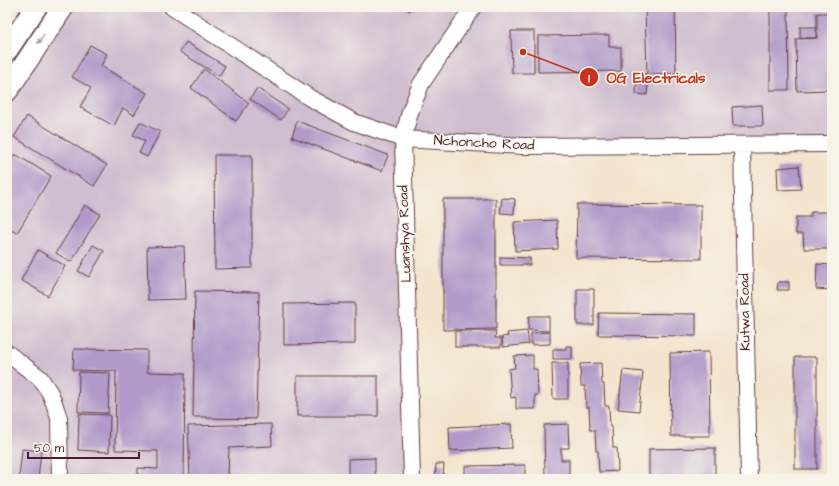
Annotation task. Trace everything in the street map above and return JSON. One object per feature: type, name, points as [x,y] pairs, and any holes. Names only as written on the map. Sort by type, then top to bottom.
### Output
[{"type":"main road","points":[[7,50],[36,7]]},
{"type":"main road","points":[[7,91],[63,7]]},
{"type":"street","name":"Nchoncho Road","points":[[172,7],[310,98],[354,122],[403,139],[523,146],[742,146],[832,144]]},
{"type":"street","name":"Luanshya Road","points":[[412,479],[403,139],[410,112],[421,84],[473,7]]},
{"type":"street","name":"Kutwa Road","points":[[742,146],[749,479]]},
{"type":"street","points":[[7,353],[40,378],[50,393],[59,418],[60,479]]},
{"type":"shaded area","points":[[62,7],[832,7],[832,145],[408,139],[414,479],[7,479],[7,87]]},
{"type":"building","points":[[404,7],[413,7],[410,11]]},
{"type":"building","points":[[645,7],[675,7],[676,73],[649,74],[647,95],[636,94],[637,74],[647,74]]},
{"type":"building","points":[[770,7],[788,7],[789,90],[770,90]]},
{"type":"building","points":[[829,7],[832,7],[832,90],[797,91],[796,39],[817,38],[817,13],[829,13]]},
{"type":"building","points":[[800,27],[816,27],[816,38],[800,38]]},
{"type":"building","points":[[511,31],[534,31],[534,73],[512,73]]},
{"type":"building","points":[[609,35],[609,47],[621,47],[621,71],[538,72],[538,36]]},
{"type":"building","points":[[186,42],[225,66],[219,76],[180,52]]},
{"type":"building","points":[[90,45],[107,54],[101,66],[147,93],[134,115],[123,108],[114,126],[80,107],[91,88],[72,77]]},
{"type":"building","points":[[204,69],[249,103],[236,121],[191,88]]},
{"type":"building","points":[[257,88],[288,109],[281,120],[250,99]]},
{"type":"building","points":[[762,105],[763,126],[733,126],[732,107]]},
{"type":"building","points":[[27,116],[107,165],[94,186],[14,137]]},
{"type":"building","points":[[297,121],[388,155],[382,171],[292,137]]},
{"type":"building","points":[[140,122],[160,132],[147,157],[139,153],[145,141],[133,135]]},
{"type":"building","points":[[15,154],[51,176],[17,233],[7,228],[7,166]]},
{"type":"building","points":[[214,155],[252,155],[252,268],[215,269]]},
{"type":"building","points":[[799,166],[801,189],[778,190],[777,168]]},
{"type":"building","points":[[502,198],[515,199],[514,214],[500,213]]},
{"type":"building","points":[[443,199],[496,199],[496,329],[443,330]]},
{"type":"building","points":[[577,204],[701,205],[701,259],[576,258]]},
{"type":"building","points":[[85,205],[100,214],[71,262],[56,253]]},
{"type":"building","points":[[811,212],[831,212],[832,249],[804,249],[803,234],[796,234],[796,217],[811,217]]},
{"type":"building","points":[[557,220],[558,249],[515,251],[514,222]]},
{"type":"building","points":[[93,245],[104,251],[89,277],[78,271]]},
{"type":"building","points":[[184,246],[186,299],[148,300],[147,247]]},
{"type":"building","points":[[38,250],[65,266],[48,296],[21,280]]},
{"type":"building","points":[[500,257],[530,258],[530,265],[500,265]]},
{"type":"building","points":[[817,264],[832,265],[832,290],[816,289]]},
{"type":"building","points":[[778,282],[789,282],[789,290],[777,290]]},
{"type":"building","points":[[577,289],[594,289],[594,325],[577,325]]},
{"type":"building","points":[[195,291],[259,292],[256,419],[193,417]]},
{"type":"building","points":[[355,303],[355,344],[284,345],[284,304]]},
{"type":"building","points":[[599,313],[696,314],[696,336],[598,335]]},
{"type":"building","points":[[529,316],[549,316],[549,331],[528,330]]},
{"type":"building","points":[[455,331],[496,331],[495,338],[501,338],[501,347],[455,347]]},
{"type":"building","points":[[527,331],[529,344],[503,347],[502,337],[508,336],[507,333]]},
{"type":"building","points":[[550,332],[550,344],[531,345],[531,333]]},
{"type":"building","points":[[566,346],[572,346],[572,359],[553,359],[553,349],[566,349]]},
{"type":"building","points":[[74,349],[147,350],[147,372],[185,373],[184,479],[79,479],[79,475],[138,475],[138,468],[158,469],[158,451],[115,450],[116,371],[73,370]]},
{"type":"building","points":[[709,352],[710,436],[671,436],[670,353]]},
{"type":"building","points":[[533,355],[533,369],[537,369],[538,395],[535,395],[535,409],[516,409],[516,397],[511,398],[509,369],[515,368],[514,356]]},
{"type":"building","points":[[795,357],[817,357],[817,469],[795,469]]},
{"type":"building","points":[[552,363],[568,363],[568,399],[553,399]]},
{"type":"building","points":[[601,363],[605,406],[609,406],[613,448],[617,448],[618,471],[599,472],[595,430],[590,430],[589,407],[586,407],[585,386],[581,386],[580,364]]},
{"type":"building","points":[[623,370],[643,372],[639,411],[618,409]]},
{"type":"building","points":[[79,372],[110,373],[108,413],[78,412]]},
{"type":"building","points":[[297,376],[378,376],[378,416],[297,416]]},
{"type":"building","points":[[79,414],[110,415],[109,452],[78,450]]},
{"type":"building","points":[[271,424],[272,446],[229,448],[228,478],[190,479],[188,426]]},
{"type":"building","points":[[511,424],[512,448],[450,451],[449,427]]},
{"type":"building","points":[[568,424],[569,448],[561,448],[561,460],[569,460],[569,479],[545,479],[544,425]]},
{"type":"building","points":[[715,448],[715,479],[649,479],[649,449]]},
{"type":"building","points":[[22,449],[41,451],[38,479],[19,479]]},
{"type":"building","points":[[375,458],[375,479],[348,479],[348,459]]},
{"type":"building","points":[[436,464],[444,464],[443,477],[461,479],[435,479]]},
{"type":"building","points":[[525,465],[525,479],[465,479],[465,466]]},
{"type":"place","name":"OG Electricals","points":[[523,52]]}]
